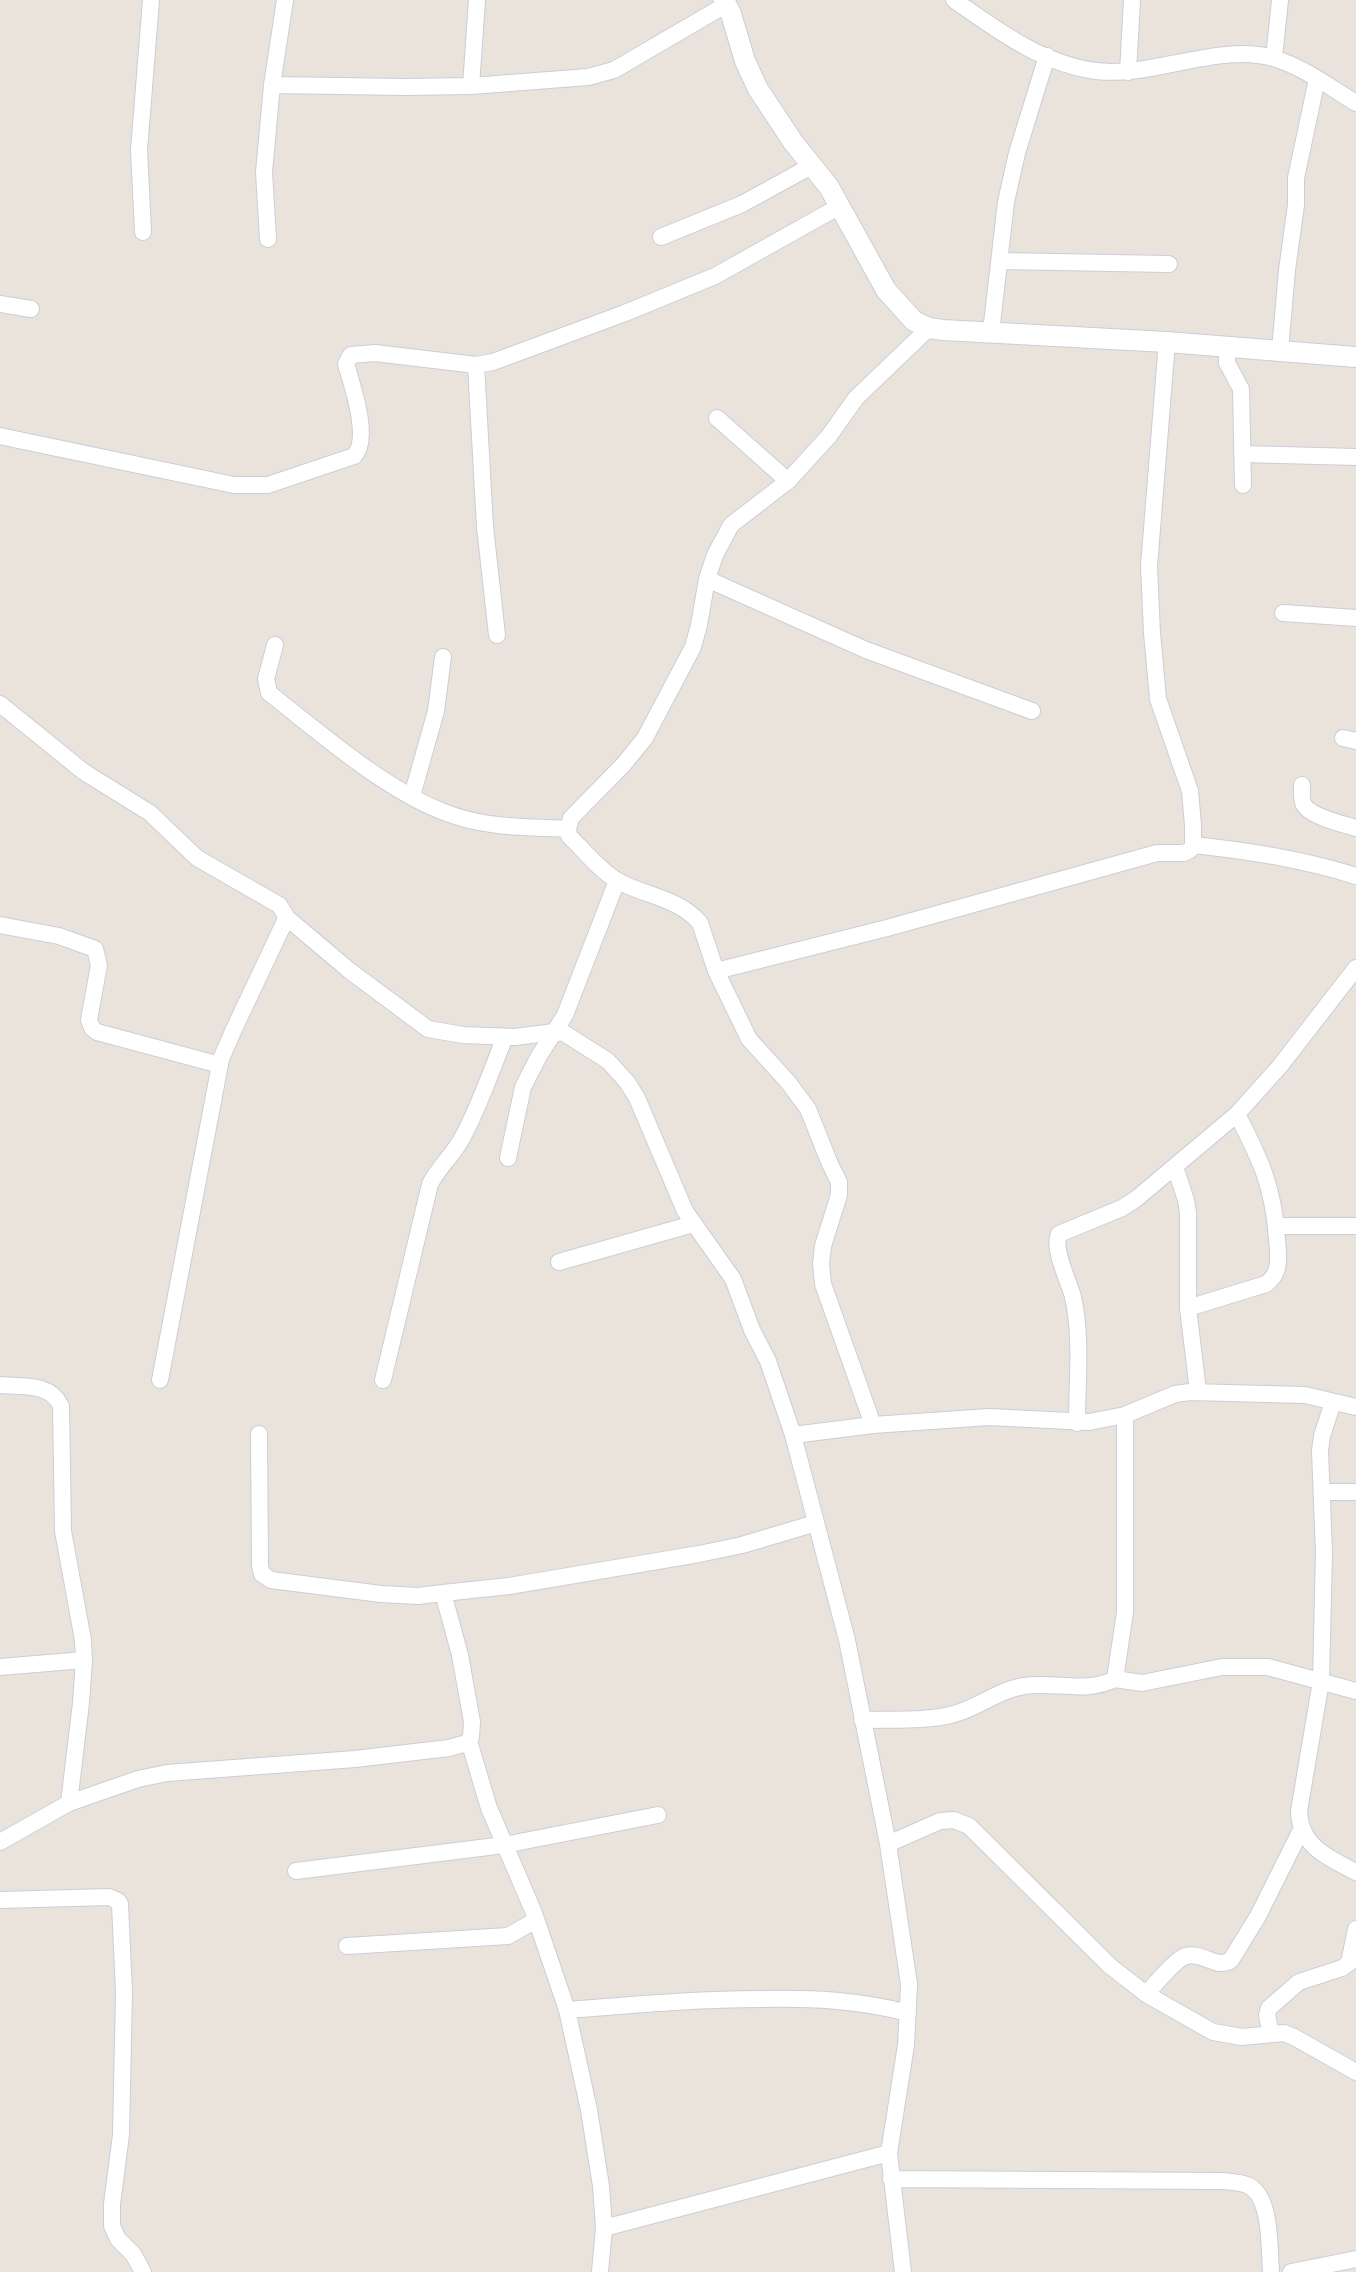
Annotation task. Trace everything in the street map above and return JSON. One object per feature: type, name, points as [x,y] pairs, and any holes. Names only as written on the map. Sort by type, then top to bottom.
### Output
[{"type":"street","points":[[143,232],[139,150],[151,0]]},
{"type":"street","points":[[268,239],[264,172],[272,85],[285,0]]},
{"type":"street","points":[[471,86],[476,0]]},
{"type":"street","points":[[954,0],[1005,35],[1047,56],[1096,71],[1128,72],[1242,54],[1274,58],[1317,79],[1356,103]]},
{"type":"street","points":[[1128,72],[1132,0]]},
{"type":"street","points":[[1274,58],[1280,0]]},
{"type":"street","points":[[272,85],[471,86],[535,82],[602,74],[614,70],[725,2],[745,61],[758,89],[793,142],[813,165],[840,206],[886,290],[914,321],[929,328],[1168,342],[1356,356]]},
{"type":"street","points":[[991,332],[1006,202],[1017,153],[1047,56]]},
{"type":"street","points":[[1280,351],[1287,270],[1296,205],[1296,178],[1317,79]]},
{"type":"street","points":[[661,236],[742,204],[813,165]]},
{"type":"street","points":[[0,436],[234,485],[268,485],[354,456],[358,452],[360,440],[358,412],[346,364],[351,355],[375,353],[476,365],[518,354],[715,276],[840,206]]},
{"type":"street","points":[[1000,261],[1169,264]]},
{"type":"street","points":[[0,304],[31,309]]},
{"type":"street","points":[[873,1425],[823,1284],[820,1264],[823,1246],[839,1195],[839,1182],[808,1110],[788,1082],[749,1039],[716,972],[700,923],[695,917],[678,905],[616,881],[569,836],[568,829],[571,818],[623,766],[645,738],[693,647],[700,625],[707,579],[714,555],[731,525],[788,481],[828,436],[856,398],[929,328]]},
{"type":"street","points":[[716,972],[887,928],[1158,853],[1184,853],[1190,850],[1193,845],[1190,791],[1158,699],[1152,623],[1150,566],[1168,342]]},
{"type":"street","points":[[1226,347],[1227,363],[1241,389],[1243,485]]},
{"type":"street","points":[[476,365],[485,527],[497,636]]},
{"type":"street","points":[[717,418],[788,481]]},
{"type":"street","points":[[1242,454],[1356,457]]},
{"type":"street","points":[[707,579],[866,650],[1032,711]]},
{"type":"street","points":[[1283,613],[1356,618]]},
{"type":"street","points":[[275,645],[266,680],[269,693],[367,769],[412,796],[454,816],[479,822],[568,829]]},
{"type":"street","points":[[412,796],[436,711],[443,657]]},
{"type":"street","points":[[0,704],[84,772],[150,813],[197,858],[279,905],[286,917],[350,971],[428,1029],[463,1035],[526,1037],[554,1032],[570,1036],[608,1061],[626,1082],[646,1115],[685,1211],[733,1279],[752,1330],[768,1361],[793,1435],[847,1640],[888,1844],[909,1984],[901,2089],[889,2153],[903,2272]]},
{"type":"street","points":[[1302,785],[1302,800],[1305,807],[1312,813],[1356,828]]},
{"type":"street","points":[[1193,845],[1246,850],[1314,863],[1356,876]]},
{"type":"street","points":[[508,1158],[523,1087],[565,1015],[616,881]]},
{"type":"street","points":[[160,1380],[220,1064],[234,1029],[286,917]]},
{"type":"street","points":[[0,925],[59,936],[95,949],[99,965],[89,1020],[92,1028],[97,1032],[220,1064]]},
{"type":"street","points":[[1077,1423],[1077,1335],[1073,1298],[1060,1257],[1057,1239],[1059,1234],[1122,1208],[1136,1199],[1237,1114],[1280,1066],[1356,968]]},
{"type":"street","points":[[383,1380],[430,1184],[469,1126],[505,1037]]},
{"type":"street","points":[[1188,1308],[1266,1284],[1274,1278],[1279,1264],[1275,1210],[1266,1174],[1237,1114]]},
{"type":"street","points":[[1175,1167],[1186,1200],[1188,1214],[1188,1308],[1198,1391]]},
{"type":"street","points":[[559,1262],[693,1224]]},
{"type":"street","points":[[1276,1226],[1356,1226]]},
{"type":"street","points":[[0,1385],[40,1387],[55,1396],[60,1406],[63,1530],[81,1631],[84,1660],[82,1703],[69,1803]]},
{"type":"street","points":[[793,1435],[873,1425],[989,1417],[1077,1423],[1125,1415],[1175,1394],[1198,1391],[1294,1394],[1356,1407]]},
{"type":"street","points":[[1334,1402],[1322,1436],[1320,1451],[1324,1552],[1321,1681],[1299,1811],[1301,1830],[1312,1845],[1341,1865],[1356,1872]]},
{"type":"street","points":[[1115,1680],[1125,1612],[1125,1415]]},
{"type":"street","points":[[259,1434],[259,1554],[262,1574],[271,1580],[372,1594],[418,1596],[443,1594],[509,1586],[699,1554],[742,1545],[816,1524]]},
{"type":"street","points":[[1322,1492],[1356,1492]]},
{"type":"street","points":[[443,1594],[460,1655],[472,1722],[469,1741],[489,1808],[536,1920],[567,2010],[591,2119],[601,2186],[604,2228],[600,2272]]},
{"type":"street","points":[[0,1667],[84,1660]]},
{"type":"street","points":[[862,1720],[953,1714],[1016,1688],[1039,1685],[1091,1686],[1107,1684],[1115,1680],[1142,1683],[1222,1667],[1268,1667],[1356,1691]]},
{"type":"street","points":[[0,1842],[69,1803],[138,1779],[166,1773],[415,1753],[462,1746],[469,1741]]},
{"type":"street","points":[[296,1871],[504,1845],[658,1815]]},
{"type":"street","points":[[888,1844],[940,1821],[954,1820],[969,1826],[1110,1966],[1146,1994],[1213,2032],[1242,2037],[1284,2034],[1294,2037],[1356,2072]]},
{"type":"street","points":[[1146,1994],[1182,1957],[1197,1955],[1219,1963],[1226,1963],[1231,1960],[1258,1916],[1301,1830]]},
{"type":"street","points":[[0,1900],[109,1897],[120,1904],[124,1992],[122,2096],[121,2134],[113,2192],[112,2220],[118,2239],[133,2254],[143,2272]]},
{"type":"street","points":[[347,1946],[508,1936],[536,1920]]},
{"type":"street","points":[[1271,2034],[1267,2015],[1269,2008],[1299,1982],[1342,1968],[1348,1963],[1356,1929]]},
{"type":"street","points":[[567,2010],[707,1999],[814,1998],[865,2003],[908,2013]]},
{"type":"street","points":[[604,2228],[889,2153]]},
{"type":"street","points":[[891,2178],[1223,2181],[1246,2184],[1256,2190],[1262,2198],[1265,2209],[1271,2272]]},
{"type":"street","points":[[1291,2272],[1356,2259]]}]
